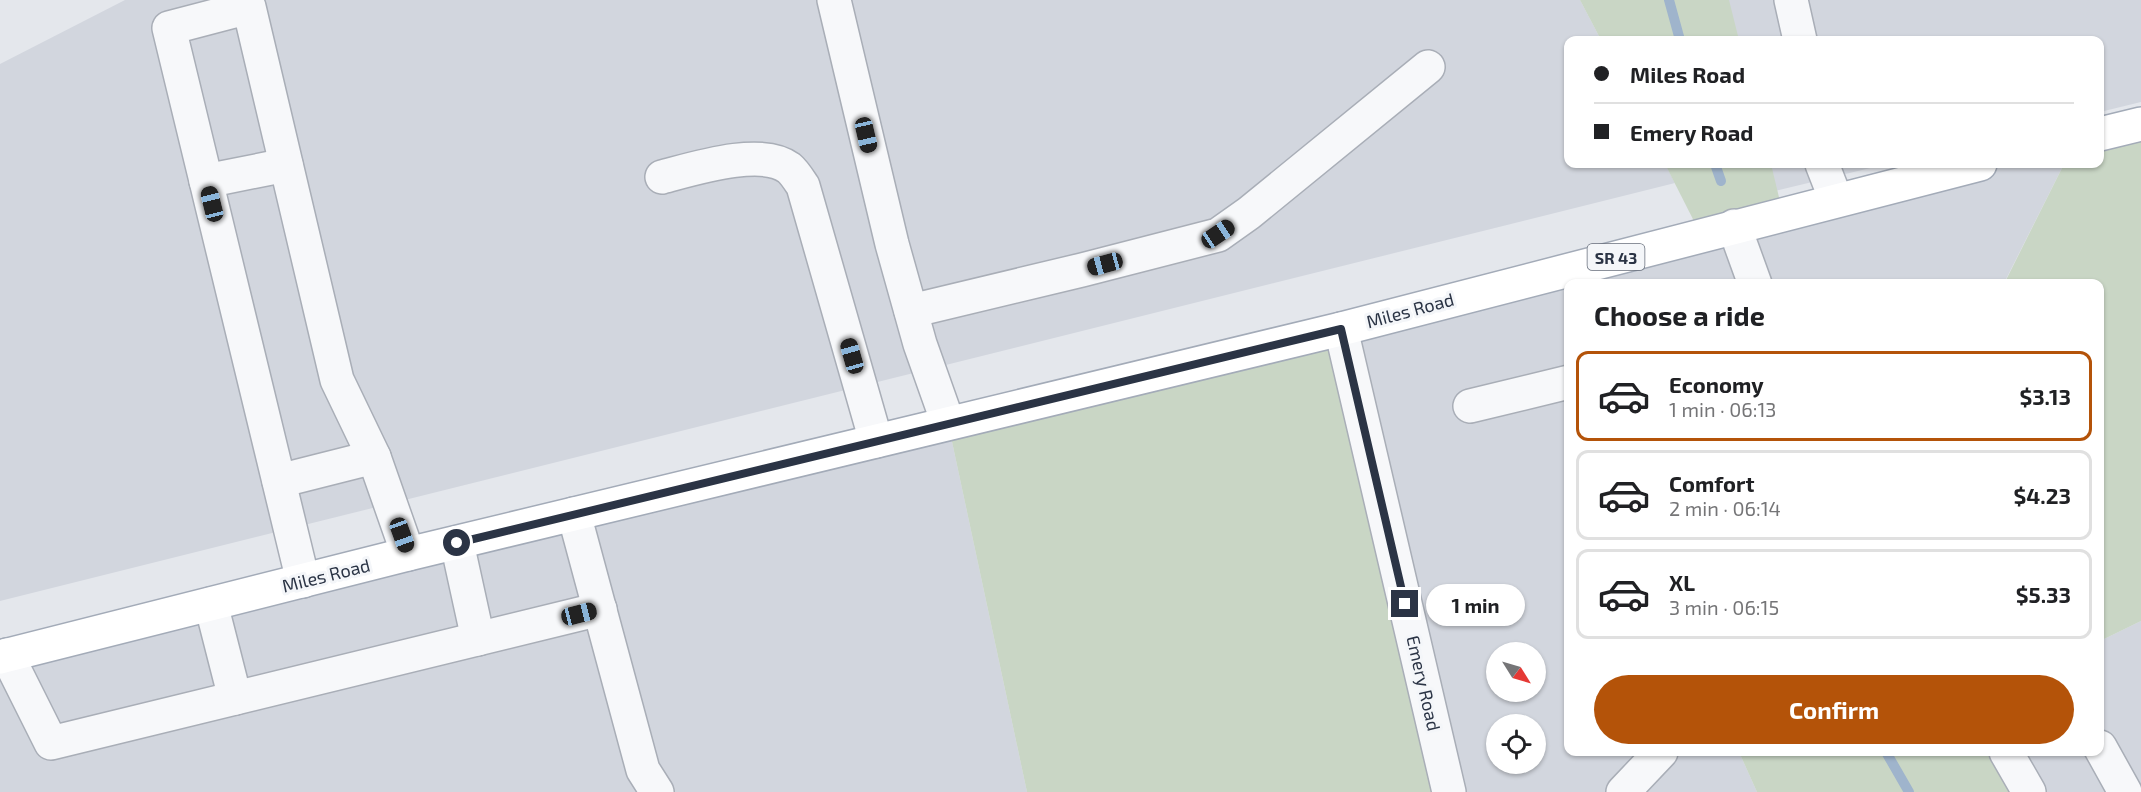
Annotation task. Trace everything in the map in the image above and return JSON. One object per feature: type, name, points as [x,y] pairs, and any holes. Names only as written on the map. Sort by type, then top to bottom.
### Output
[{"type":"main road","points":[[2104,133],[2141,124]]},
{"type":"main road","name":"Miles Road","points":[[3,656],[408,554],[1341,329],[1964,168]]},
{"type":"street","points":[[834,0],[892,244],[920,344],[948,423]]},
{"type":"street","points":[[1791,0],[1799,36]]},
{"type":"street","points":[[303,581],[169,28],[249,7],[337,380],[374,457],[408,554]]},
{"type":"street","points":[[911,311],[1071,273],[1218,234],[1249,213],[1428,67]]},
{"type":"street","points":[[662,177],[731,160],[773,160],[789,168],[803,186],[876,441]]},
{"type":"street","points":[[206,182],[286,165]]},
{"type":"street","points":[[1824,168],[1836,200]]},
{"type":"street","points":[[1734,226],[1753,279]]},
{"type":"street","name":"Emery Road","points":[[1341,329],[1449,792]]},
{"type":"street","points":[[1470,406],[1564,383]]},
{"type":"street","points":[[279,481],[374,457]]},
{"type":"street","points":[[574,514],[643,770],[657,792]]},
{"type":"street","points":[[457,543],[478,639]]},
{"type":"street","points":[[211,604],[235,698]]},
{"type":"street","points":[[3,656],[51,743],[600,609]]},
{"type":"street","points":[[2104,754],[2125,792]]},
{"type":"street","points":[[1623,792],[1657,756]]},
{"type":"street","points":[[2008,756],[2029,792]]},
{"type":"shaded area","points":[[125,0],[1580,0],[1599,36],[1564,36],[1564,168],[1667,168],[1675,183],[0,601],[0,64]]},
{"type":"shaded area","points":[[1724,0],[2141,0],[2141,102],[2104,111],[2104,36],[1733,36]]},
{"type":"shaded area","points":[[1765,168],[1870,168],[1771,192]]},
{"type":"shaded area","points":[[1965,168],[2062,168],[2006,279],[1564,279],[1564,756],[1741,756],[1757,792],[1450,792],[1341,329]]},
{"type":"shaded area","points":[[948,423],[1027,792],[0,792],[0,656]]},
{"type":"shaded area","points":[[2141,621],[2141,792],[2029,792],[2008,756],[2104,756],[2104,639]]},
{"type":"green space","points":[[1580,0],[1729,0],[1738,36],[1599,36]]},
{"type":"green space","points":[[2141,124],[2141,621],[2104,639],[2104,279],[2006,279],[2062,168],[2104,168],[2104,133]]},
{"type":"green space","points":[[1667,168],[1772,168],[1783,214],[1701,235]]},
{"type":"green space","points":[[1341,329],[1450,792],[1027,792],[948,423]]},
{"type":"green space","points":[[1741,756],[2008,756],[2029,792],[1757,792]]},
{"type":"waterway","points":[[1669,0],[1679,36]]},
{"type":"waterway","points":[[1716,168],[1721,181]]},
{"type":"waterway","points":[[1888,756],[1909,792]]},
{"type":"route","points":[[457,543],[1341,329],[1405,604]]}]
